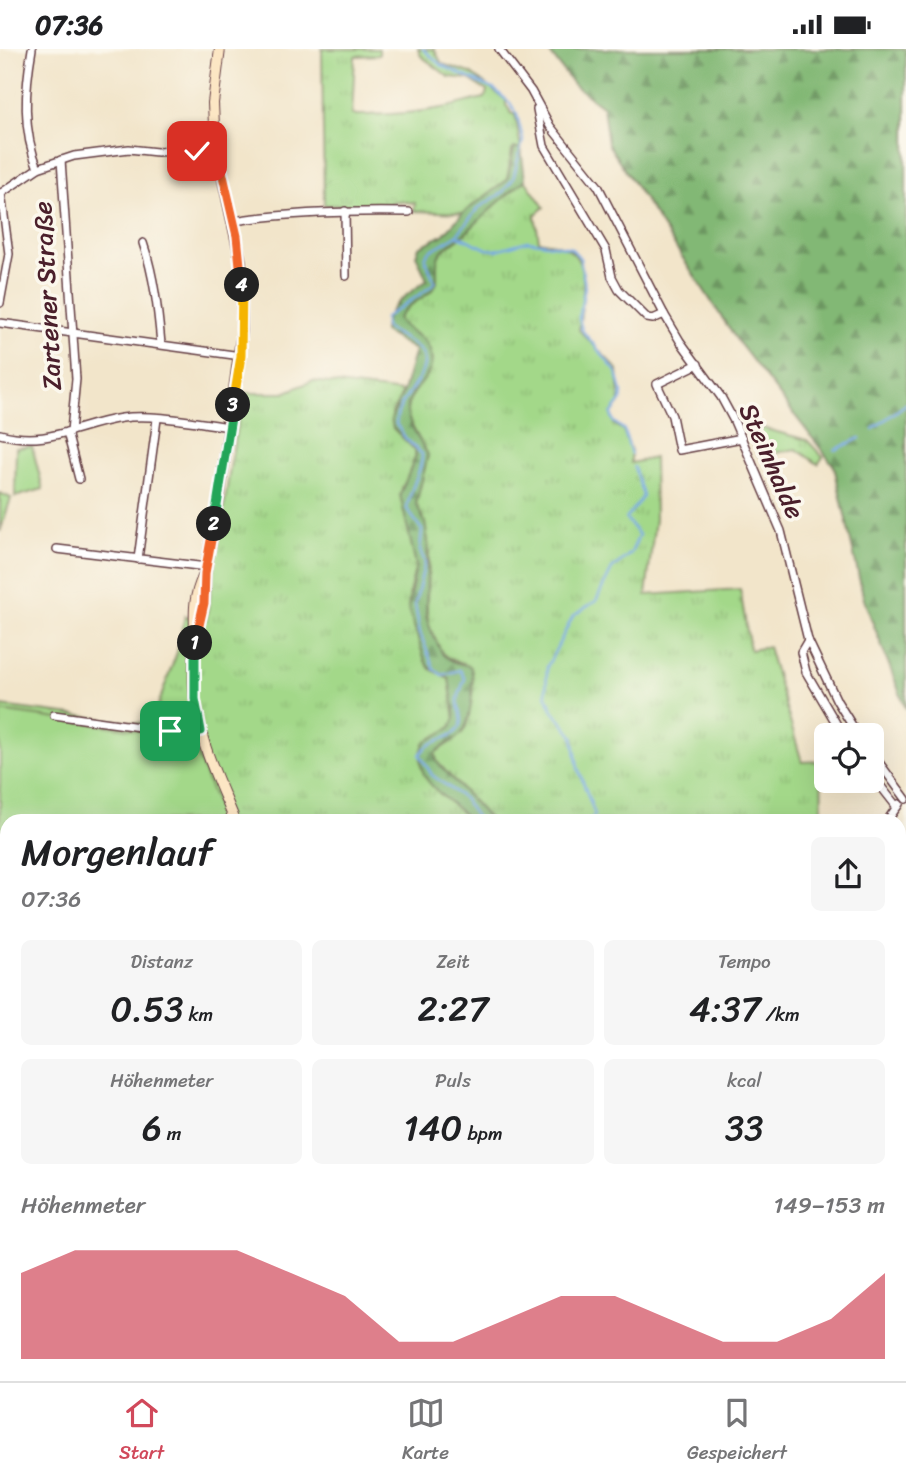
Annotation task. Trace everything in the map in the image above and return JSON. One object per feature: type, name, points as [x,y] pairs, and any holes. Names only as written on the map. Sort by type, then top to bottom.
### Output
[{"type":"main road","points":[[220,49],[213,103],[216,148],[234,221],[242,286],[241,356],[206,570],[195,602],[193,668],[201,731],[232,814]]},
{"type":"street","points":[[32,49],[26,107],[31,153],[38,168]]},
{"type":"street","name":"Steinhalde","points":[[499,49],[518,72],[550,126],[598,186],[664,314],[721,397],[742,438],[781,531],[808,640],[823,673],[852,723]]},
{"type":"street","name":"Steinhalde","points":[[536,101],[544,146],[606,250],[612,277],[619,290],[647,318],[653,319],[664,314]]},
{"type":"street","points":[[0,303],[9,254],[0,194],[38,168],[61,160],[129,149],[157,152],[216,148]]},
{"type":"street","name":"Zartener Straße","points":[[61,160],[76,379],[69,431],[79,479]]},
{"type":"street","points":[[345,211],[346,277]]},
{"type":"street","points":[[234,221],[277,214],[409,212]]},
{"type":"street","points":[[143,243],[158,309],[160,344]]},
{"type":"street","points":[[0,323],[241,356]]},
{"type":"street","points":[[698,364],[657,384],[673,416],[679,450],[742,438]]},
{"type":"street","points":[[0,434],[29,439],[123,417],[230,427]]},
{"type":"street","points":[[138,559],[157,419]]},
{"type":"street","points":[[57,549],[206,570]]},
{"type":"street","name":"Steinhalde","points":[[808,640],[802,652],[806,672],[835,723]]},
{"type":"street","points":[[54,715],[170,731],[201,731]]},
{"type":"street","points":[[884,769],[906,798],[892,814]]},
{"type":"street","points":[[884,790],[897,807]]},
{"type":"green space","points":[[322,49],[379,49],[379,55],[355,56],[352,115],[415,112],[485,98],[487,91],[469,79],[449,77],[421,56],[418,49],[434,49],[442,64],[470,73],[506,100],[506,105],[512,114],[515,114],[521,148],[512,150],[507,180],[463,213],[414,211],[415,203],[395,201],[387,206],[324,205]]},
{"type":"green space","points":[[547,49],[906,49],[906,709],[864,600],[834,466],[736,339],[608,144],[603,107],[573,84]]},
{"type":"green space","points":[[514,148],[521,148],[525,180],[442,251],[437,261],[436,281],[431,291],[404,310],[398,319],[426,343],[432,358],[431,367],[408,403],[407,411],[412,427],[428,455],[416,504],[425,522],[428,541],[426,616],[443,655],[454,662],[470,666],[472,672],[470,710],[465,727],[459,736],[435,753],[437,762],[485,814],[463,814],[433,788],[422,769],[424,743],[451,727],[455,718],[449,678],[430,668],[425,661],[408,607],[416,565],[400,495],[416,455],[415,450],[393,428],[391,419],[403,392],[415,350],[384,332],[388,315],[393,308],[427,280],[416,255],[419,247],[443,235],[463,213],[507,180]]},
{"type":"green space","points":[[525,180],[544,207],[535,215],[539,241],[566,248],[580,263],[583,297],[579,330],[618,370],[620,403],[611,414],[615,425],[623,430],[631,451],[631,463],[654,458],[655,519],[646,595],[740,589],[750,650],[768,647],[802,762],[814,761],[814,793],[822,793],[822,814],[485,814],[437,762],[435,753],[451,741],[464,663],[447,657],[436,647],[430,633],[427,617],[428,544],[425,526],[416,504],[428,455],[407,412],[412,396],[427,374],[431,357],[426,343],[398,319],[437,283],[437,258]]},
{"type":"green space","points":[[312,381],[403,392],[392,413],[393,428],[415,450],[412,469],[402,487],[416,565],[409,593],[425,661],[430,669],[449,678],[455,718],[452,727],[427,742],[421,752],[422,769],[464,814],[0,814],[0,706],[136,723],[152,722],[177,652],[185,616],[206,620],[242,393],[284,393]]},
{"type":"green space","points":[[743,423],[807,440],[823,457],[818,464],[796,449],[759,456]]},
{"type":"green space","points":[[32,446],[43,489],[15,497],[16,448]]},
{"type":"green space","points":[[0,493],[11,498],[0,532]]},
{"type":"green space","points":[[0,711],[188,737],[220,814],[0,814]]},
{"type":"waterway","points":[[423,49],[441,65],[495,90],[510,103],[517,115],[523,140],[513,179],[502,193],[478,208],[457,235],[428,252],[425,259],[435,282],[385,318],[385,327],[414,345],[422,353],[424,360],[420,375],[401,406],[396,424],[406,439],[422,454],[407,509],[422,530],[420,551],[425,562],[415,604],[420,633],[434,669],[442,675],[460,670],[465,679],[458,700],[462,720],[460,727],[429,745],[420,755],[432,775],[463,798],[474,814]]},
{"type":"waterway","points":[[457,235],[487,249],[496,250],[528,241],[571,248],[580,258],[585,286],[579,318],[582,330],[617,373],[622,392],[621,401],[611,414],[614,422],[624,430],[631,454]]},
{"type":"waterway","points":[[873,429],[906,404]]},
{"type":"waterway","points":[[835,450],[860,438]]},
{"type":"waterway","points":[[595,814],[578,768],[573,736],[553,711],[546,694],[547,667],[573,616],[596,601],[612,569],[631,553],[639,535],[626,519],[643,496],[634,467]]},
{"type":"route","points":[[170,731],[201,731],[193,668],[195,637],[204,603],[205,573],[241,356],[241,262],[234,221],[216,148],[197,151]]}]
